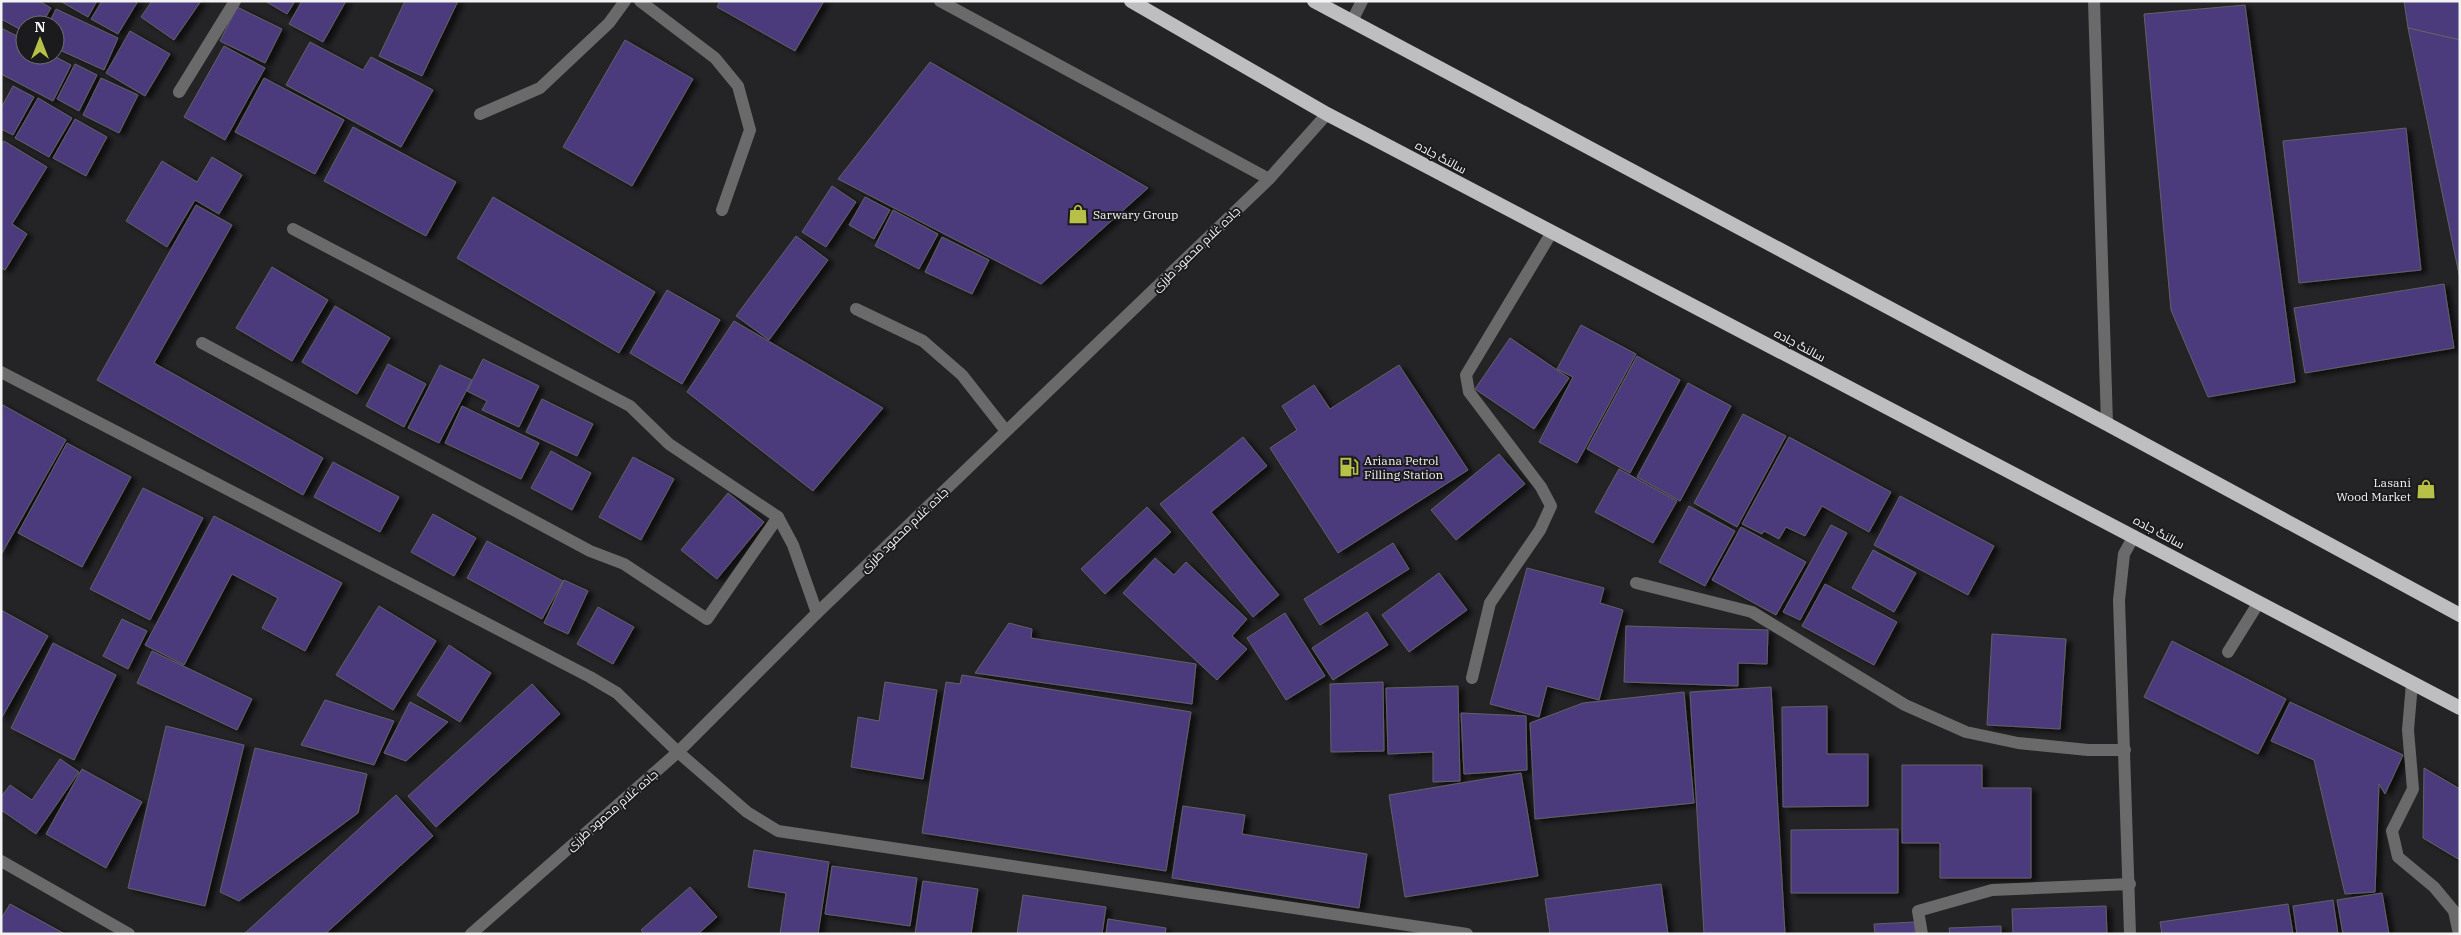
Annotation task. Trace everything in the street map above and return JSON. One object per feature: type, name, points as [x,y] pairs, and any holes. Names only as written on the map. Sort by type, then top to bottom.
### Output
[{"type":"highway","name":"سالنگ جاده","points":[[1131,1],[1327,114],[2460,708]]},
{"type":"highway","points":[[1314,1],[2107,424],[2460,615]]},
{"type":"street","points":[[179,92],[235,1]]},
{"type":"street","points":[[480,114],[540,88],[609,24],[625,1]]},
{"type":"street","points":[[640,1],[715,58],[738,86],[750,130],[722,210]]},
{"type":"street","points":[[940,1],[1269,179]]},
{"type":"street","points":[[1352,22],[1362,1]]},
{"type":"street","points":[[2094,1],[2107,424]]},
{"type":"street","name":"جاده غلام‌ محمود طرزی","points":[[471,934],[678,752],[817,614],[1269,179],[1327,114]]},
{"type":"street","points":[[293,229],[630,406],[669,444],[778,517],[793,545],[817,614]]},
{"type":"street","points":[[1472,678],[1490,603],[1540,530],[1551,506],[1541,487],[1469,392],[1466,375],[1552,232]]},
{"type":"street","points":[[856,309],[923,341],[962,375],[1006,431]]},
{"type":"street","points":[[202,344],[590,551],[624,564],[707,619],[778,517]]},
{"type":"street","points":[[1,372],[590,677],[617,693],[678,752],[747,812],[778,831],[1467,934]]},
{"type":"street","points":[[2130,934],[2130,884],[2119,600],[2124,554],[2134,536]]},
{"type":"street","points":[[1636,583],[1752,612],[1905,705],[1966,732],[2018,743],[2088,750],[2125,750]]},
{"type":"street","points":[[2228,652],[2260,602]]},
{"type":"street","points":[[2412,683],[2408,730],[2413,789],[2392,831],[2398,857],[2434,887],[2454,912],[2459,934]]},
{"type":"street","points":[[1,861],[129,934]]},
{"type":"street","points":[[1922,934],[1918,912],[1992,890],[2130,884]]},
{"type":"building","points":[[1,1],[39,1],[51,8],[47,15],[15,15],[15,27],[1,19]]},
{"type":"building","points":[[60,1],[97,1],[88,17]]},
{"type":"building","points":[[102,1],[138,1],[118,34],[91,19]]},
{"type":"building","points":[[152,1],[201,1],[174,40],[141,17]]},
{"type":"building","points":[[265,1],[295,1],[287,14]]},
{"type":"building","points":[[302,1],[346,1],[323,42],[289,24]]},
{"type":"building","points":[[405,1],[458,1],[422,76],[379,56]]},
{"type":"building","points":[[720,1],[824,1],[795,51],[717,7]]},
{"type":"building","points":[[2404,1],[2460,1],[2460,40],[2408,28]]},
{"type":"building","points":[[2245,5],[2295,382],[2208,397],[2171,310],[2144,14]]},
{"type":"building","points":[[237,7],[282,29],[265,63],[220,41]]},
{"type":"building","points":[[56,9],[118,38],[104,70],[65,52],[65,15],[53,15]]},
{"type":"building","points":[[1,28],[15,35],[15,65],[65,65],[65,62],[71,65],[53,101],[1,74]]},
{"type":"building","points":[[2408,28],[2460,40],[2460,279]]},
{"type":"building","points":[[130,31],[170,54],[145,96],[106,73]]},
{"type":"building","points":[[625,40],[693,79],[632,186],[563,147]]},
{"type":"building","points":[[310,42],[363,70],[371,57],[433,90],[401,147],[286,85]]},
{"type":"building","points":[[224,46],[265,68],[225,140],[184,117]]},
{"type":"building","points":[[930,62],[1148,188],[1041,284],[838,179]]},
{"type":"building","points":[[75,64],[97,75],[79,111],[57,99]]},
{"type":"building","points":[[101,78],[138,95],[119,133],[83,115]]},
{"type":"building","points":[[264,78],[344,120],[315,174],[235,132]]},
{"type":"building","points":[[13,86],[34,97],[13,135],[1,129],[1,108]]},
{"type":"building","points":[[38,98],[72,118],[49,157],[15,138]]},
{"type":"building","points":[[75,119],[107,137],[86,176],[53,158]]},
{"type":"building","points":[[353,127],[456,182],[426,236],[324,181]]},
{"type":"building","points":[[2406,128],[2421,270],[2299,283],[2283,141]]},
{"type":"building","points":[[4,141],[47,167],[12,224],[27,234],[5,270],[1,268],[1,146]]},
{"type":"building","points":[[212,157],[242,175],[219,214],[195,200],[167,247],[126,221],[162,161],[197,182]]},
{"type":"building","points":[[832,186],[856,202],[826,247],[802,232]]},
{"type":"building","points":[[493,197],[655,292],[619,353],[457,258]]},
{"type":"building","points":[[865,197],[890,210],[874,239],[849,225]]},
{"type":"building","points":[[196,205],[232,225],[154,363],[323,458],[303,495],[97,380]]},
{"type":"building","points":[[893,210],[938,234],[919,269],[875,246]]},
{"type":"building","points":[[796,236],[828,260],[769,340],[736,316]]},
{"type":"building","points":[[942,237],[989,260],[972,294],[925,272]]},
{"type":"building","points":[[272,267],[328,300],[292,361],[236,328]]},
{"type":"building","points":[[2444,284],[2454,348],[2305,373],[2294,308]]},
{"type":"building","points":[[667,290],[720,320],[682,384],[630,353]]},
{"type":"building","points":[[335,306],[390,338],[357,394],[302,362]]},
{"type":"building","points":[[734,321],[883,408],[813,491],[687,392]]},
{"type":"building","points":[[1581,325],[1636,354],[1577,463],[1539,442],[1573,377],[1557,369]]},
{"type":"building","points":[[1510,338],[1569,378],[1534,429],[1475,389]]},
{"type":"building","points":[[1637,356],[1680,380],[1630,473],[1587,449]]},
{"type":"building","points":[[483,359],[539,386],[519,427],[482,410],[487,401],[467,391]]},
{"type":"building","points":[[388,364],[426,384],[404,427],[366,406]]},
{"type":"building","points":[[440,365],[472,380],[439,443],[408,428]]},
{"type":"building","points":[[1399,365],[1468,470],[1338,553],[1270,448],[1297,430],[1282,406],[1314,385],[1330,409]]},
{"type":"building","points":[[1688,383],[1731,406],[1680,501],[1637,477]]},
{"type":"building","points":[[542,399],[593,424],[577,456],[526,432]]},
{"type":"building","points":[[1,404],[66,440],[1,555]]},
{"type":"building","points":[[462,406],[539,443],[521,479],[445,443]]},
{"type":"building","points":[[1743,414],[1786,436],[1737,527],[1694,503]]},
{"type":"building","points":[[1243,437],[1267,466],[1211,512],[1279,595],[1253,617],[1160,504]]},
{"type":"building","points":[[1789,437],[1891,492],[1869,532],[1822,506],[1805,536],[1786,527],[1779,539],[1764,531],[1762,534],[1742,524]]},
{"type":"building","points":[[67,443],[131,477],[82,567],[18,533]]},
{"type":"building","points":[[551,451],[591,473],[572,510],[531,488]]},
{"type":"building","points":[[1499,454],[1525,484],[1456,540],[1431,510]]},
{"type":"building","points":[[633,457],[674,479],[641,540],[599,517]]},
{"type":"building","points":[[333,462],[399,497],[380,532],[314,497]]},
{"type":"building","points":[[1619,469],[1677,501],[1653,543],[1595,512]]},
{"type":"building","points":[[143,488],[203,518],[150,620],[90,589]]},
{"type":"building","points":[[728,493],[764,522],[717,579],[681,550]]},
{"type":"building","points":[[1900,496],[1994,546],[1968,595],[1874,545]]},
{"type":"building","points":[[1689,506],[1735,531],[1705,586],[1659,562]]},
{"type":"building","points":[[1147,507],[1171,532],[1105,594],[1081,569]]},
{"type":"building","points":[[433,514],[476,538],[454,576],[411,552]]},
{"type":"building","points":[[214,516],[342,583],[305,651],[262,628],[278,598],[232,574],[184,665],[145,645]]},
{"type":"building","points":[[1831,525],[1847,533],[1800,620],[1783,612]]},
{"type":"building","points":[[1741,527],[1806,562],[1776,615],[1712,580]]},
{"type":"building","points":[[487,541],[563,581],[542,619],[467,578]]},
{"type":"building","points":[[1393,543],[1409,569],[1320,625],[1304,599]]},
{"type":"building","points":[[1873,550],[1916,573],[1894,612],[1852,588]]},
{"type":"building","points":[[1155,558],[1174,575],[1186,562],[1247,619],[1232,636],[1247,649],[1217,680],[1123,593]]},
{"type":"building","points":[[1527,568],[1604,588],[1600,603],[1623,610],[1599,700],[1547,686],[1539,717],[1490,704]]},
{"type":"building","points":[[1439,573],[1467,610],[1409,652],[1382,615]]},
{"type":"building","points":[[564,580],[588,591],[568,634],[544,623]]},
{"type":"building","points":[[1825,584],[1897,622],[1874,665],[1802,626]]},
{"type":"building","points":[[379,606],[436,641],[393,710],[336,675]]},
{"type":"building","points":[[598,607],[634,627],[613,664],[577,644]]},
{"type":"building","points":[[1,610],[48,636],[1,719]]},
{"type":"building","points":[[1367,612],[1388,645],[1333,680],[1312,648]]},
{"type":"building","points":[[1285,613],[1325,676],[1286,700],[1247,638]]},
{"type":"building","points":[[122,619],[147,631],[128,669],[103,656]]},
{"type":"building","points":[[1009,623],[1032,629],[1031,638],[1196,664],[1192,704],[975,673]]},
{"type":"building","points":[[1626,626],[1768,630],[1767,664],[1738,663],[1738,686],[1624,682]]},
{"type":"building","points":[[1992,634],[2066,639],[2060,729],[1987,725]]},
{"type":"building","points":[[2172,641],[2286,699],[2258,754],[2144,697]]},
{"type":"building","points":[[53,643],[116,675],[74,760],[11,728]]},
{"type":"building","points":[[449,645],[491,673],[460,722],[417,695]]},
{"type":"building","points":[[152,651],[252,699],[237,730],[137,683]]},
{"type":"building","points":[[962,675],[1191,712],[1166,871],[922,833],[946,682],[960,684]]},
{"type":"building","points":[[885,682],[937,690],[923,779],[851,767],[858,717],[879,721]]},
{"type":"building","points":[[1383,682],[1384,751],[1331,752],[1330,684]]},
{"type":"building","points":[[532,684],[560,714],[436,827],[408,796]]},
{"type":"building","points":[[1458,686],[1460,781],[1433,782],[1433,752],[1388,754],[1386,688]]},
{"type":"building","points":[[1771,687],[1785,934],[1704,934],[1690,692]]},
{"type":"building","points":[[1684,692],[1694,803],[1535,819],[1530,723],[1583,703]]},
{"type":"building","points":[[325,700],[394,721],[374,765],[301,745]]},
{"type":"building","points":[[410,702],[448,722],[406,761],[384,753]]},
{"type":"building","points":[[2290,702],[2403,755],[2385,794],[2379,784],[2375,892],[2345,894],[2314,760],[2271,741]]},
{"type":"building","points":[[1827,706],[1827,754],[1868,754],[1868,806],[1783,807],[1782,707]]},
{"type":"building","points":[[1461,713],[1526,716],[1527,770],[1464,774]]},
{"type":"building","points":[[166,726],[244,745],[205,906],[128,888]]},
{"type":"building","points":[[255,748],[367,774],[358,813],[239,901],[220,892]]},
{"type":"building","points":[[60,759],[79,772],[36,834],[1,810],[1,797],[10,785],[32,800]]},
{"type":"building","points":[[1902,765],[1982,765],[1982,788],[2031,788],[2031,878],[1940,878],[1940,843],[1902,843]]},
{"type":"building","points":[[2424,768],[2460,789],[2460,860],[2423,838]]},
{"type":"building","points":[[82,769],[142,802],[106,868],[46,834]]},
{"type":"building","points":[[1521,773],[1538,876],[1405,897],[1389,795]]},
{"type":"building","points":[[396,795],[433,836],[325,934],[244,934]]},
{"type":"building","points":[[1183,806],[1245,815],[1242,834],[1367,854],[1359,908],[1172,878]]},
{"type":"building","points":[[1898,829],[1898,893],[1791,893],[1791,830]]},
{"type":"building","points":[[754,850],[829,862],[818,934],[780,934],[786,893],[748,887]]},
{"type":"building","points":[[832,866],[917,878],[910,926],[825,914]]},
{"type":"building","points":[[923,881],[978,889],[971,934],[915,934]]},
{"type":"building","points":[[1661,884],[1668,934],[1550,934],[1545,899]]},
{"type":"building","points":[[690,887],[717,917],[698,934],[644,934],[641,930]]},
{"type":"building","points":[[2382,893],[2389,934],[2343,934],[2337,900]]},
{"type":"building","points":[[1023,895],[1106,907],[1102,934],[1017,934]]},
{"type":"building","points":[[2333,900],[2338,934],[2297,934],[2293,906]]},
{"type":"building","points":[[10,904],[65,934],[1,934],[1,919]]},
{"type":"building","points":[[2288,904],[2293,934],[2162,934],[2160,922]]},
{"type":"building","points":[[2106,906],[2107,934],[2013,934],[2012,909]]},
{"type":"building","points":[[1108,919],[1166,928],[1165,934],[1106,934]]},
{"type":"building","points":[[1915,922],[1915,934],[1875,934],[1874,924]]},
{"type":"building","points":[[2001,926],[2001,934],[1950,934],[1949,928]]},
{"type":"place","name":"Sarwary Group","points":[[1078,214]]},
{"type":"place","name":"Ariana Petrol Filling Station","points":[[1349,467]]},
{"type":"place","name":"Lasani Wood Market","points":[[2426,489]]}]
